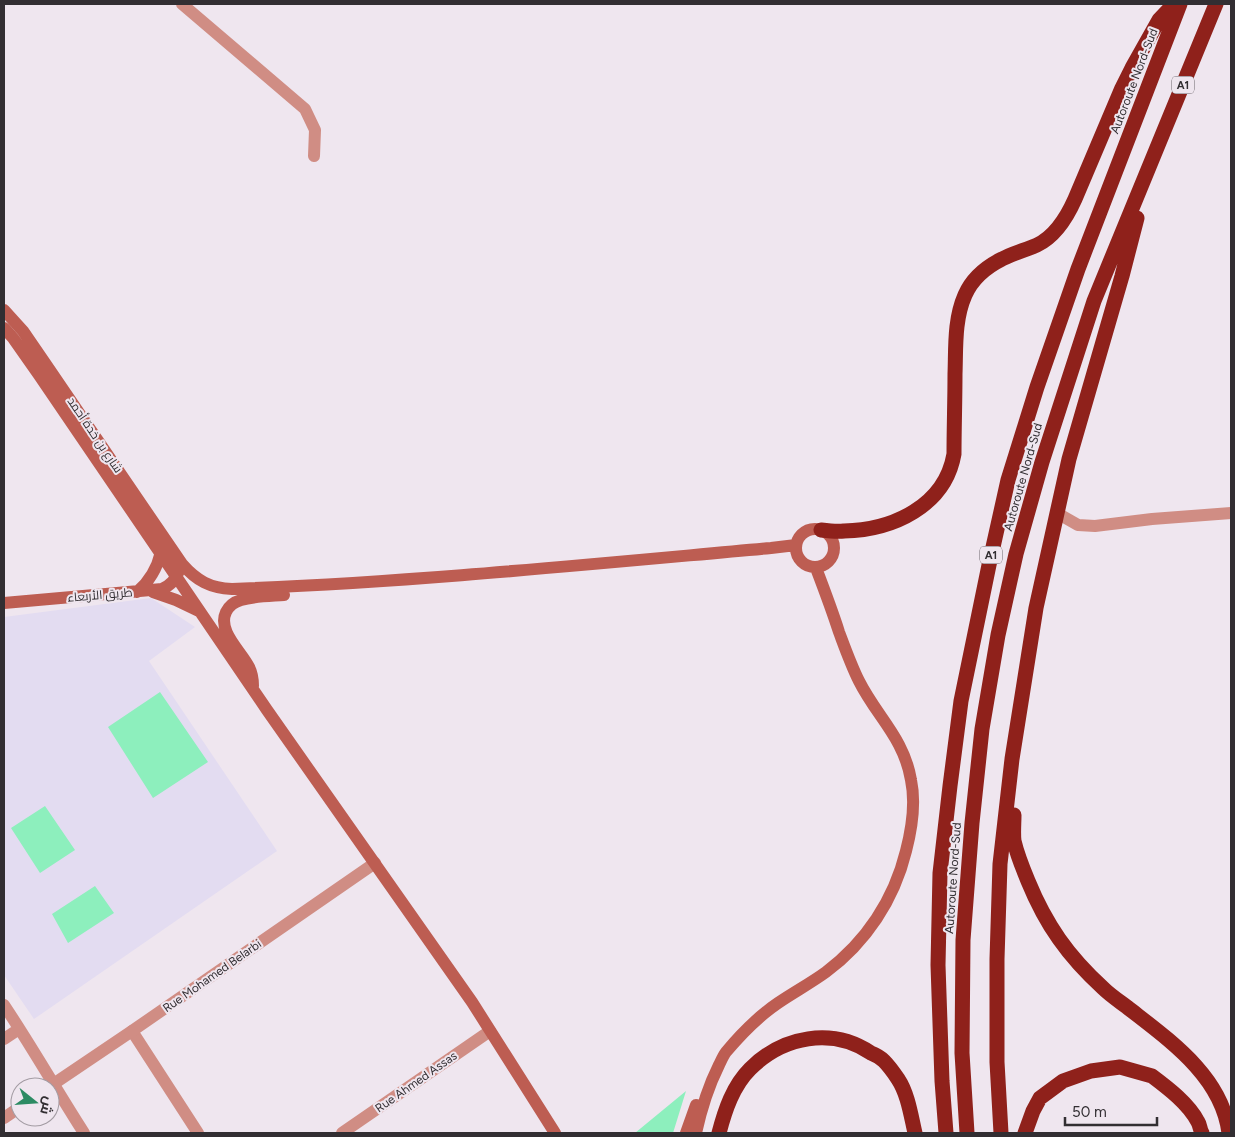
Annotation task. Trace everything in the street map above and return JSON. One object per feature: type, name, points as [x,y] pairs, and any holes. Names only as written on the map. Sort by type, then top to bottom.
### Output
[{"type":"highway","points":[[821,530],[844,532],[882,526],[918,510],[936,495],[952,466],[954,454],[956,335],[960,308],[964,296],[974,280],[982,272],[1001,259],[1038,245],[1060,225],[1071,206],[1132,68],[1159,20],[1174,4]]},
{"type":"highway","name":"Autoroute Nord-Sud","points":[[946,1133],[942,1081],[938,965],[940,873],[961,701],[989,565],[1008,480],[1037,387],[1078,269],[1180,4]]},
{"type":"highway","name":"Autoroute Nord-Sud","points":[[967,1133],[962,1053],[963,940],[972,823],[982,729],[998,635],[1016,554],[1042,462],[1094,301],[1216,4]]},
{"type":"highway","points":[[1001,1133],[997,1062],[997,959],[1000,864],[1012,760],[1036,608],[1069,459],[1122,276],[1150,165]]},
{"type":"highway","points":[[1012,760],[1014,841],[1037,902],[1052,930],[1072,957],[1104,990],[1172,1043],[1198,1068],[1220,1099],[1229,1133]]},
{"type":"highway","points":[[719,1133],[734,1091],[750,1069],[769,1053],[791,1042],[811,1038],[838,1038],[845,1040],[860,1045],[884,1061],[899,1081],[909,1106],[915,1133]]},
{"type":"highway","points":[[1025,1133],[1040,1098],[1063,1081],[1091,1070],[1120,1067],[1152,1076],[1162,1084],[1181,1100],[1198,1121],[1202,1133]]},
{"type":"main road","name":"شارع بن خدة أحمد","points":[[4,310],[23,331],[48,366],[182,564],[190,573],[199,580],[221,588],[309,586]]},
{"type":"main road","points":[[4,328],[39,375],[252,688],[472,1002],[552,1129],[564,1133]]},
{"type":"main road","points":[[808,530],[821,530],[830,536],[834,550],[828,562],[816,568],[804,564],[800,560],[796,545],[798,538],[808,530]]},
{"type":"main road","points":[[252,688],[253,677],[249,666],[227,633],[224,625],[224,616],[228,608],[242,600],[299,592],[309,586],[535,570],[796,545]]},
{"type":"main road","points":[[137,592],[155,570],[161,552]]},
{"type":"main road","name":"طريق الأربعاء","points":[[4,604],[162,589],[173,582],[182,564]]},
{"type":"main road","points":[[686,1133],[703,1087],[717,1063],[725,1054],[760,1017],[827,971],[866,934],[893,889],[912,826],[912,782],[903,752],[893,732],[869,698],[855,673],[816,568]]},
{"type":"main road","points":[[150,591],[176,600],[201,613]]},
{"type":"main road","points":[[696,1133],[707,1094],[725,1054]]},
{"type":"street","points":[[182,4],[305,109],[315,130],[314,156]]},
{"type":"street","points":[[1057,514],[1078,525],[1095,526],[1152,519],[1231,513]]},
{"type":"street","name":"Rue Mohamed Belarbi","points":[[60,1080],[375,863]]},
{"type":"street","points":[[4,1005],[20,1029],[46,1077]]},
{"type":"street","points":[[4,1039],[20,1029]]},
{"type":"street","name":"Rue Ahmed Assas","points":[[342,1133],[490,1031]]},
{"type":"street","points":[[132,1032],[198,1133]]},
{"type":"street","points":[[60,1099],[84,1133]]},
{"type":"shaded area","points":[[151,598],[195,627],[149,661],[277,851],[34,1019],[4,975],[4,617]]},
{"type":"green space","points":[[160,692],[208,762],[153,798],[108,727]]},
{"type":"green space","points":[[45,806],[75,850],[40,873],[11,828]]},
{"type":"green space","points":[[95,886],[114,913],[68,943],[52,914]]},
{"type":"green space","points":[[686,1091],[673,1133],[635,1133]]}]
